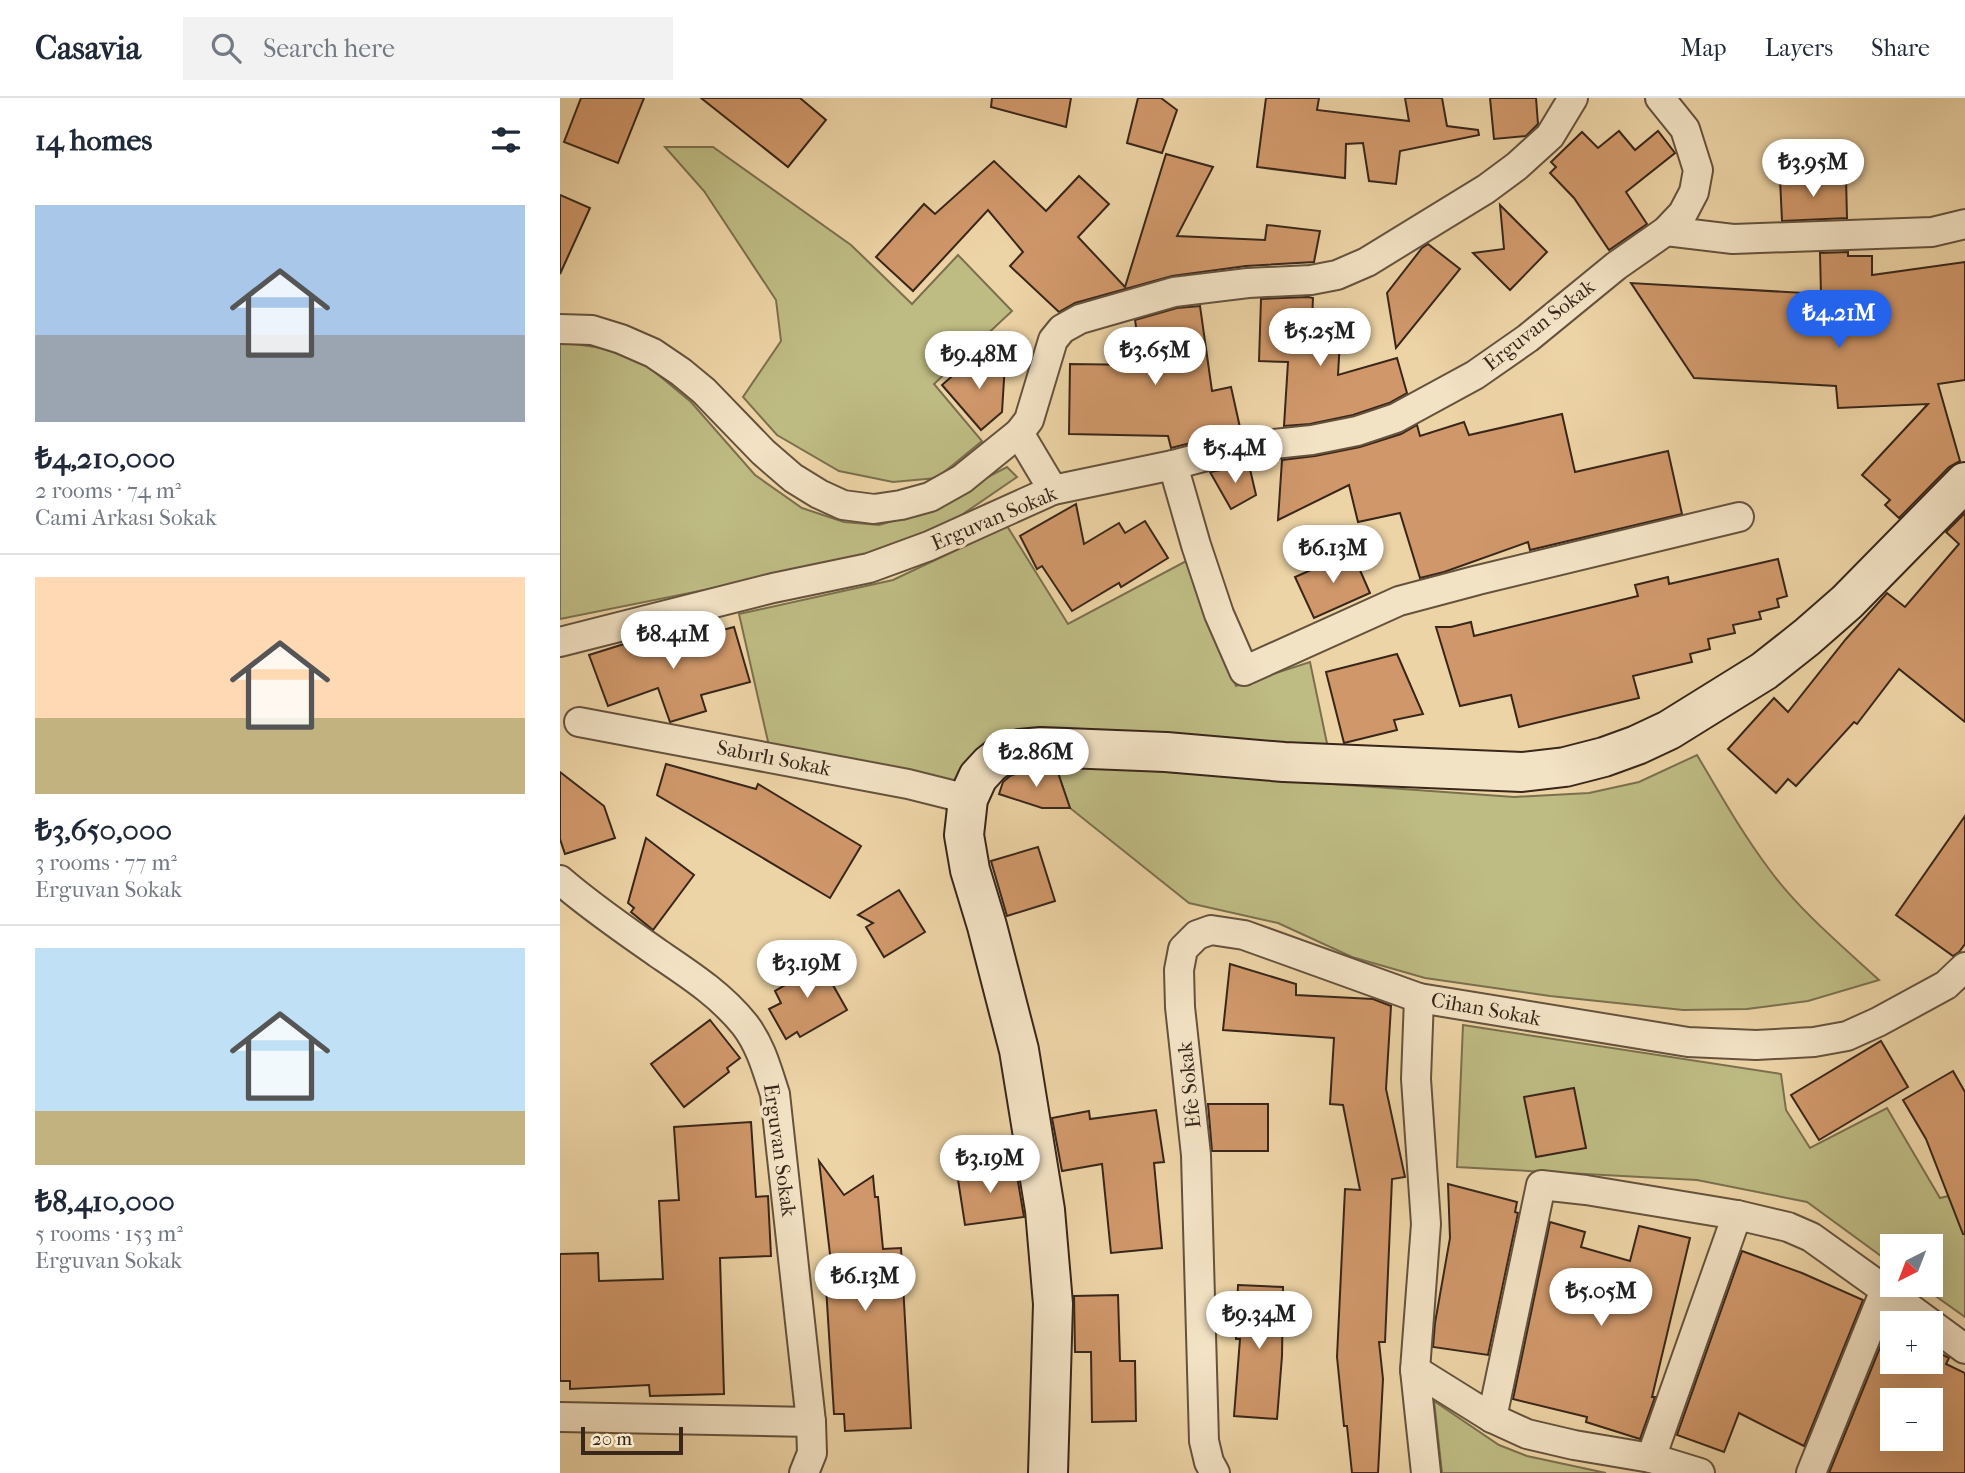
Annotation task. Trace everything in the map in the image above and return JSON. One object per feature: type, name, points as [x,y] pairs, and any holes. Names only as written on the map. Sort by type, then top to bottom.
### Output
[{"type":"main road","points":[[1048,1473],[1053,1304],[1045,1210],[1019,1050],[970,870],[964,835],[968,799],[978,777],[990,764],[999,757],[1020,749],[1041,747],[1166,752],[1284,762],[1522,772],[1565,767],[1604,757],[1669,730],[1764,671],[1847,602],[1965,482]]},
{"type":"street","points":[[560,329],[592,330],[653,353],[704,391],[763,452],[793,478],[819,494],[843,505],[874,509],[901,505],[930,497],[962,479],[1019,433],[1029,419],[1053,340],[1062,329],[1080,319],[1174,292],[1248,283],[1311,280],[1337,275],[1367,262],[1486,189],[1517,166],[1550,136],[1573,98]]},
{"type":"street","name":"Erguvan Sokak","points":[[560,642],[772,588],[869,568],[929,546],[1053,490],[1218,453],[1357,431],[1396,418],[1475,374],[1528,338],[1616,266],[1666,231],[1683,213],[1694,192],[1698,170],[1685,129],[1660,98]]},
{"type":"street","points":[[1666,231],[1733,239],[1932,232],[1965,224]]},
{"type":"street","points":[[1019,433],[1053,490]]},
{"type":"street","points":[[1173,465],[1219,614],[1244,671],[1399,601],[1739,517]]},
{"type":"street","name":"Sabırlı Sokak","points":[[579,722],[908,783],[968,799]]},
{"type":"street","name":"Erguvan Sokak","points":[[560,880],[591,907],[723,1001],[747,1027],[764,1057],[775,1094],[811,1422],[811,1453],[804,1473]]},
{"type":"street","name":"Efe Sokak","points":[[1215,1473],[1204,1441],[1196,1155],[1180,1007],[1179,971],[1184,949],[1197,935],[1211,930],[1244,935],[1419,998]]},
{"type":"street","name":"Cihan Sokak","points":[[1426,1473],[1415,1370],[1426,1224],[1416,1079],[1419,998],[1688,1042],[1756,1045],[1814,1042],[1847,1036],[1878,1023],[1946,985],[1965,967]]},
{"type":"street","points":[[1492,1418],[1541,1185],[1737,1215],[1788,1227],[1811,1237],[1880,1286]]},
{"type":"street","points":[[1651,1458],[1737,1215]]},
{"type":"street","points":[[1811,1473],[1882,1297]]},
{"type":"street","points":[[1895,1297],[1964,1348]]},
{"type":"street","points":[[1415,1370],[1492,1418],[1527,1434],[1651,1458],[1700,1473]]},
{"type":"street","points":[[560,1417],[811,1422]]},
{"type":"shaded area","points":[[665,147],[713,147],[851,245],[912,304],[958,255],[1012,311],[934,384],[982,441],[937,478],[893,482],[839,471],[777,435],[743,397],[781,341],[776,300],[704,191]]},
{"type":"shaded area","points":[[560,342],[602,348],[644,363],[691,402],[755,475],[802,508],[844,522],[879,525],[917,514],[1007,467],[1017,477],[928,538],[883,554],[560,619]]},
{"type":"shaded area","points":[[1007,526],[1068,624],[1190,559],[1236,686],[1310,662],[1329,753],[1039,736],[960,785],[769,746],[739,614],[893,580]]},
{"type":"shaded area","points":[[1697,755],[1740,827],[1781,884],[1821,927],[1879,980],[1808,1001],[1747,1009],[1683,1010],[1550,996],[1425,978],[1352,957],[1278,923],[1189,903],[1070,808],[1055,764],[1514,797],[1589,793],[1639,782]]},
{"type":"shaded area","points":[[1463,1025],[1781,1074],[1786,1110],[1810,1148],[1887,1108],[1940,1198],[1965,1192],[1965,1317],[1937,1297],[1943,1297],[1943,1234],[1880,1234],[1880,1255],[1807,1202],[1697,1180],[1457,1167]]},
{"type":"shaded area","points":[[1434,1401],[1499,1445],[1527,1456],[1606,1473],[1442,1473]]},
{"type":"building","points":[[581,98],[644,98],[618,163],[564,142]]},
{"type":"building","points":[[701,98],[800,98],[826,120],[788,167]]},
{"type":"building","points":[[992,98],[1071,98],[1066,127],[991,107]]},
{"type":"building","points":[[1138,98],[1161,98],[1177,110],[1162,153],[1127,143]]},
{"type":"building","points":[[1266,98],[1319,98],[1317,110],[1409,121],[1405,98],[1442,98],[1447,126],[1478,130],[1479,135],[1400,151],[1396,184],[1369,181],[1363,143],[1346,144],[1345,178],[1257,167]]},
{"type":"building","points":[[1490,98],[1536,98],[1538,124],[1526,136],[1494,139]]},
{"type":"building","points":[[1619,131],[1635,150],[1658,131],[1675,153],[1626,192],[1647,224],[1609,250],[1574,198],[1550,173],[1556,167],[1551,162],[1582,132],[1598,148]]},
{"type":"building","points":[[1166,154],[1213,167],[1177,236],[1265,240],[1267,225],[1320,231],[1314,262],[1246,266],[1172,276],[1075,303],[1059,312],[1010,266],[1023,252],[988,210],[913,291],[876,257],[924,204],[935,214],[994,161],[1046,211],[1079,176],[1109,204],[1078,237],[1125,287]]},
{"type":"building","points":[[1846,178],[1847,218],[1782,221],[1780,179]]},
{"type":"building","points":[[560,195],[590,208],[560,274]]},
{"type":"building","points":[[1500,205],[1547,252],[1510,290],[1473,253],[1504,249]]},
{"type":"building","points":[[1428,244],[1460,269],[1396,348],[1387,293]]},
{"type":"building","points":[[1848,252],[1848,256],[1872,256],[1872,275],[1965,262],[1965,380],[1938,384],[1960,461],[1949,467],[1899,518],[1885,505],[1890,500],[1862,475],[1928,404],[1838,408],[1836,386],[1694,378],[1631,283],[1821,294],[1820,253]]},
{"type":"building","points":[[1313,298],[1311,339],[1340,340],[1338,375],[1397,358],[1407,393],[1389,403],[1353,415],[1310,424],[1284,426],[1288,362],[1259,361],[1261,299]]},
{"type":"building","points":[[1200,306],[1212,391],[1231,387],[1241,432],[1171,448],[1168,436],[1069,434],[1070,364],[1142,365],[1135,320],[1177,308]]},
{"type":"building","points":[[967,363],[1005,363],[1002,412],[981,430],[942,385]]},
{"type":"building","points":[[1562,414],[1575,472],[1668,451],[1682,514],[1530,550],[1528,542],[1420,578],[1400,513],[1358,522],[1349,485],[1278,520],[1282,460],[1360,447],[1401,434],[1417,425],[1420,436],[1464,422],[1469,435]]},
{"type":"building","points":[[1249,465],[1256,495],[1231,509],[1210,472]]},
{"type":"building","points":[[1076,504],[1084,544],[1119,523],[1125,533],[1145,521],[1168,558],[1121,587],[1119,583],[1072,611],[1042,566],[1037,569],[1020,536]]},
{"type":"building","points":[[1965,513],[1965,722],[1899,669],[1857,724],[1854,722],[1796,786],[1788,779],[1776,793],[1728,749],[1774,698],[1788,712],[1887,593],[1905,607],[1959,544],[1946,532]]},
{"type":"building","points":[[1352,552],[1370,593],[1314,618],[1295,577]]},
{"type":"building","points":[[1778,559],[1787,596],[1777,599],[1779,607],[1759,612],[1761,619],[1733,625],[1735,633],[1708,639],[1710,649],[1690,654],[1692,662],[1633,676],[1639,698],[1519,727],[1511,695],[1460,706],[1436,627],[1451,627],[1471,622],[1474,636],[1638,596],[1635,585],[1668,577],[1669,584]]},
{"type":"building","points":[[734,627],[750,682],[701,695],[706,711],[670,722],[658,688],[608,706],[589,655],[640,639],[644,651]]},
{"type":"building","points":[[1397,654],[1423,714],[1394,720],[1397,730],[1344,743],[1326,672]]},
{"type":"building","points":[[666,764],[756,789],[758,784],[861,846],[830,898],[657,795]]},
{"type":"building","points":[[1025,770],[1057,770],[1070,808],[1042,808],[999,794],[1003,782],[1010,776]]},
{"type":"building","points":[[560,772],[604,806],[615,838],[565,854],[560,839]]},
{"type":"building","points":[[1965,816],[1965,944],[1953,956],[1896,915]]},
{"type":"building","points":[[646,838],[694,875],[653,930],[631,912],[634,908],[628,903]]},
{"type":"building","points":[[1038,847],[1055,901],[1007,916],[991,861]]},
{"type":"building","points":[[899,890],[925,932],[884,957],[866,927],[873,923],[858,915]]},
{"type":"building","points":[[816,955],[847,1010],[800,1037],[797,1032],[786,1039],[769,1009],[781,1003],[775,991],[799,977],[794,967]]},
{"type":"building","points":[[1230,964],[1296,984],[1296,995],[1373,999],[1391,1006],[1386,1089],[1405,1177],[1392,1179],[1385,1342],[1379,1342],[1383,1379],[1378,1473],[1352,1473],[1337,1357],[1345,1189],[1360,1190],[1343,1105],[1330,1104],[1334,1038],[1223,1030]]},
{"type":"building","points":[[710,1020],[740,1058],[727,1068],[729,1072],[684,1107],[651,1064]]},
{"type":"building","points":[[1881,1041],[1908,1087],[1819,1140],[1791,1095]]},
{"type":"building","points":[[1953,1071],[1965,1092],[1965,1234],[1926,1139],[1903,1100]]},
{"type":"building","points":[[1574,1088],[1586,1148],[1536,1157],[1524,1097]]},
{"type":"building","points":[[1208,1104],[1268,1104],[1268,1151],[1212,1151]]},
{"type":"building","points":[[1156,1110],[1164,1162],[1154,1163],[1162,1248],[1111,1253],[1102,1164],[1062,1171],[1052,1118],[1089,1111],[1090,1119]]},
{"type":"building","points":[[751,1122],[756,1197],[768,1196],[771,1256],[720,1258],[724,1394],[650,1396],[649,1385],[570,1389],[570,1381],[560,1381],[560,1254],[598,1253],[599,1281],[663,1279],[659,1201],[679,1200],[674,1127]]},
{"type":"building","points":[[819,1161],[844,1195],[873,1176],[875,1197],[878,1197],[883,1249],[901,1248],[911,1428],[845,1431],[844,1414],[834,1414],[825,1271],[832,1271]]},
{"type":"building","points":[[1015,1164],[1024,1217],[965,1225],[957,1173]]},
{"type":"building","points":[[1448,1184],[1517,1202],[1515,1212],[1518,1213],[1488,1355],[1433,1347],[1450,1238]]},
{"type":"building","points":[[1550,1222],[1585,1232],[1581,1247],[1630,1261],[1639,1226],[1690,1238],[1652,1397],[1655,1397],[1640,1439],[1586,1422],[1587,1417],[1513,1399]]},
{"type":"building","points":[[1742,1251],[1802,1273],[1863,1300],[1804,1446],[1739,1413],[1724,1452],[1677,1435]]},
{"type":"building","points":[[1238,1285],[1283,1287],[1282,1356],[1277,1419],[1234,1416],[1240,1339],[1236,1339]]},
{"type":"building","points":[[1118,1295],[1120,1361],[1135,1361],[1136,1421],[1092,1422],[1091,1352],[1075,1352],[1074,1296]]},
{"type":"building","points":[[1880,1348],[1880,1374],[1943,1374],[1943,1355],[1949,1358],[1946,1364],[1965,1373],[1965,1473],[1829,1473]]}]
